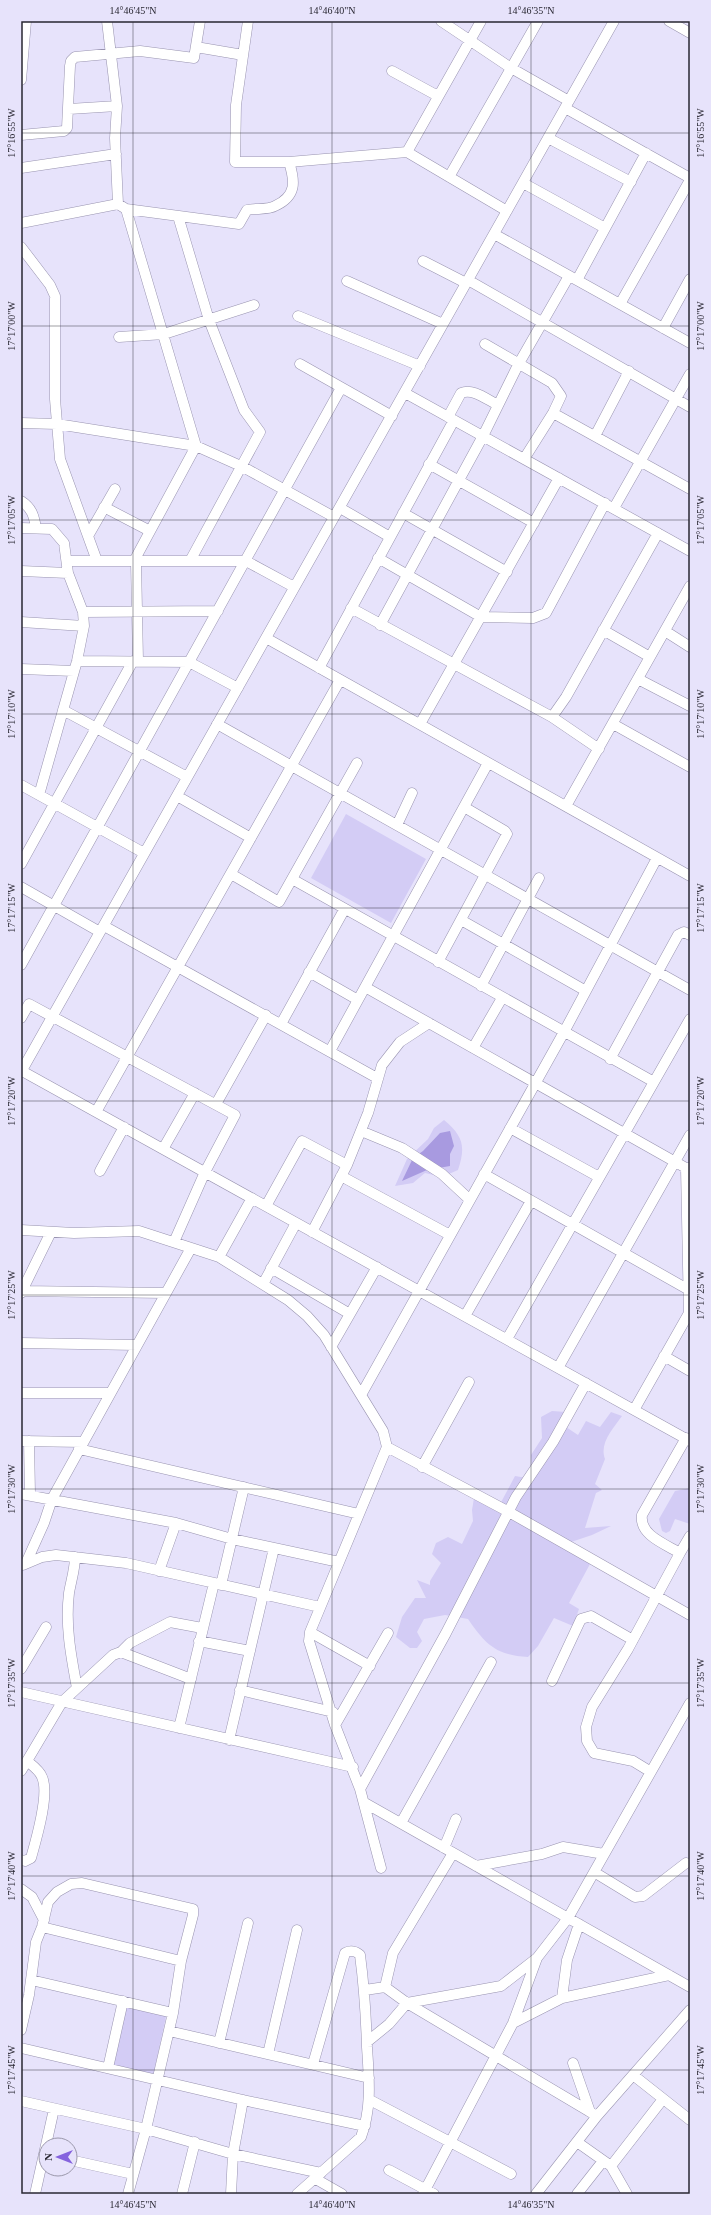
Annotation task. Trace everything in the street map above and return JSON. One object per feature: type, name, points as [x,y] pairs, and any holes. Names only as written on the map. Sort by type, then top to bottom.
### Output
[{"type":"street","points":[[21,80],[26,21]]},
{"type":"street","points":[[21,864],[135,661],[137,612],[135,561],[196,446],[164,334],[122,206],[116,154],[117,106],[107,21]]},
{"type":"street","points":[[21,135],[64,131],[68,125],[71,61],[75,57],[140,51],[194,58],[200,21]]},
{"type":"street","points":[[248,21],[236,105],[235,162],[289,162],[407,152],[507,211]]},
{"type":"street","points":[[441,21],[567,104],[646,154],[690,179],[620,304]]},
{"type":"street","points":[[407,152],[481,21]]},
{"type":"street","points":[[449,177],[538,21]]},
{"type":"street","points":[[614,21],[21,1071],[688,1439],[642,1515],[641,1522],[644,1531],[680,1553]]},
{"type":"street","points":[[669,21],[690,33]]},
{"type":"street","points":[[196,47],[243,55]]},
{"type":"street","points":[[392,71],[438,96]]},
{"type":"street","points":[[69,109],[117,106]]},
{"type":"street","points":[[548,138],[631,182]]},
{"type":"street","points":[[21,168],[116,154]]},
{"type":"street","points":[[380,625],[483,436],[518,365],[605,228],[646,154]]},
{"type":"street","points":[[21,223],[122,206],[178,216],[239,224],[247,210],[274,207],[291,195],[294,179],[289,162]]},
{"type":"street","points":[[523,183],[605,228]]},
{"type":"street","points":[[178,216],[209,320],[244,410],[260,432],[243,467],[190,561]]},
{"type":"street","points":[[494,234],[690,343]]},
{"type":"street","points":[[21,247],[50,285],[56,296],[57,314],[54,354],[60,459],[97,561]]},
{"type":"street","points":[[423,261],[467,281],[544,323],[690,407]]},
{"type":"street","points":[[663,328],[690,280]]},
{"type":"street","points":[[347,281],[443,324]]},
{"type":"street","points":[[119,337],[164,334],[254,305]]},
{"type":"street","points":[[298,316],[420,366]]},
{"type":"street","points":[[485,344],[518,365],[552,383],[558,389],[561,396],[553,412],[524,459]]},
{"type":"street","points":[[300,364],[392,416]]},
{"type":"street","points":[[595,436],[628,371]]},
{"type":"street","points":[[378,558],[481,617],[533,618],[546,612],[610,505],[641,462],[690,374]]},
{"type":"street","points":[[21,965],[341,388]]},
{"type":"street","points":[[319,668],[429,464],[461,393],[470,391],[498,405]]},
{"type":"street","points":[[405,393],[610,505],[690,551]]},
{"type":"street","points":[[553,412],[641,462],[689,486]]},
{"type":"street","points":[[21,423],[57,424],[196,446],[243,467],[334,517]]},
{"type":"street","points":[[429,464],[534,523]]},
{"type":"street","points":[[420,724],[559,478]]},
{"type":"street","points":[[88,536],[114,489]]},
{"type":"street","points":[[21,501],[28,505],[33,513],[36,528]]},
{"type":"street","points":[[104,506],[150,531]]},
{"type":"street","points":[[340,508],[390,538]]},
{"type":"street","points":[[403,513],[506,572]]},
{"type":"street","points":[[21,528],[52,529],[64,543],[68,572],[83,612],[84,626],[77,660],[39,795]]},
{"type":"street","points":[[552,718],[658,533]]},
{"type":"street","points":[[67,561],[246,560],[294,587]]},
{"type":"street","points":[[21,570],[68,572]]},
{"type":"street","points":[[566,806],[690,586]]},
{"type":"street","points":[[351,608],[552,718],[598,749]]},
{"type":"street","points":[[83,612],[218,611]]},
{"type":"street","points":[[21,622],[84,626]]},
{"type":"street","points":[[603,630],[650,658]]},
{"type":"street","points":[[665,631],[690,647]]},
{"type":"street","points":[[266,638],[690,876]]},
{"type":"street","points":[[77,660],[189,662],[238,688]]},
{"type":"street","points":[[21,669],[74,671]]},
{"type":"street","points":[[638,679],[690,706]]},
{"type":"street","points":[[96,1112],[340,680]]},
{"type":"street","points":[[63,710],[187,777]]},
{"type":"street","points":[[218,724],[690,990]]},
{"type":"street","points":[[613,724],[690,767]]},
{"type":"street","points":[[230,874],[278,902],[357,763]]},
{"type":"street","points":[[330,1051],[488,763]]},
{"type":"street","points":[[21,785],[144,853]]},
{"type":"street","points":[[396,825],[412,793]]},
{"type":"street","points":[[177,796],[251,838]]},
{"type":"street","points":[[438,962],[507,834],[505,831],[464,807]]},
{"type":"street","points":[[361,1395],[564,1032],[658,858]]},
{"type":"street","points":[[481,986],[540,878]]},
{"type":"street","points":[[292,879],[344,910],[654,1082]]},
{"type":"street","points":[[21,887],[54,906],[178,967],[377,1078]]},
{"type":"street","points":[[281,1024],[344,910]]},
{"type":"street","points":[[461,920],[586,991]]},
{"type":"street","points":[[610,1058],[678,934],[684,932],[690,936]]},
{"type":"street","points":[[309,972],[358,1000]]},
{"type":"street","points":[[365,987],[688,1168],[690,1313],[634,1410]]},
{"type":"street","points":[[473,1048],[502,998]]},
{"type":"street","points":[[21,1018],[29,1004],[235,1115],[205,1172],[174,1242]]},
{"type":"street","points":[[216,1104],[266,1015]]},
{"type":"street","points":[[507,1339],[690,1019]]},
{"type":"street","points":[[312,1232],[347,1165],[368,1113],[382,1064],[400,1042],[429,1023]]},
{"type":"street","points":[[163,1149],[194,1093]]},
{"type":"street","points":[[100,1171],[124,1127]]},
{"type":"street","points":[[510,1128],[599,1177]]},
{"type":"street","points":[[361,1131],[402,1148],[442,1174],[470,1200]]},
{"type":"street","points":[[558,1368],[690,1135]]},
{"type":"street","points":[[266,1206],[302,1141],[347,1165]]},
{"type":"street","points":[[484,1174],[689,1290]]},
{"type":"street","points":[[341,1176],[450,1235]]},
{"type":"street","points":[[219,1257],[252,1198]]},
{"type":"street","points":[[465,1316],[531,1201]]},
{"type":"street","points":[[263,1284],[296,1223]]},
{"type":"street","points":[[21,1230],[51,1232],[139,1231],[219,1257],[288,1300],[307,1316],[324,1335],[383,1431],[387,1447],[310,1632],[310,1650],[333,1712],[335,1725],[353,1767],[365,1803],[381,1868]]},
{"type":"street","points":[[51,1232],[21,1292],[166,1293]]},
{"type":"street","points":[[23,1565],[44,1524],[52,1499],[191,1248]]},
{"type":"street","points":[[331,1347],[377,1267]]},
{"type":"street","points":[[271,1268],[350,1314]]},
{"type":"street","points":[[21,1343],[137,1345]]},
{"type":"street","points":[[664,1356],[690,1371]]},
{"type":"street","points":[[422,1467],[469,1382]]},
{"type":"street","points":[[360,1788],[446,1633],[516,1497],[553,1442],[586,1383]]},
{"type":"street","points":[[21,1393],[110,1393]]},
{"type":"street","points":[[339,1562],[232,1539],[176,1523],[25,1494],[25,1441],[81,1446],[244,1488],[359,1514]]},
{"type":"street","points":[[387,1447],[509,1512],[690,1615]]},
{"type":"street","points":[[180,1728],[202,1628],[232,1539],[244,1488]]},
{"type":"street","points":[[159,1571],[176,1523]]},
{"type":"street","points":[[651,1772],[633,1762],[594,1753],[587,1741],[586,1727],[592,1706],[633,1640],[690,1536]]},
{"type":"street","points":[[229,1740],[274,1548]]},
{"type":"street","points":[[23,1565],[42,1557],[75,1557],[126,1563],[320,1607]]},
{"type":"street","points":[[75,1557],[68,1620],[69,1640],[77,1688]]},
{"type":"street","points":[[552,1681],[581,1619],[586,1616],[591,1616],[633,1640]]},
{"type":"street","points":[[21,1772],[62,1702],[112,1655],[121,1652],[130,1643],[170,1622],[202,1628]]},
{"type":"street","points":[[21,1669],[46,1627]]},
{"type":"street","points":[[310,1632],[370,1666]]},
{"type":"street","points":[[335,1725],[388,1633]]},
{"type":"street","points":[[199,1641],[250,1651]]},
{"type":"street","points":[[121,1652],[191,1679]]},
{"type":"street","points":[[401,1823],[491,1662]]},
{"type":"street","points":[[240,1690],[333,1712]]},
{"type":"street","points":[[21,1692],[353,1767]]},
{"type":"street","points":[[367,2042],[389,2024],[407,2003],[501,1986],[537,1958],[568,1918],[690,1703]]},
{"type":"street","points":[[21,1860],[25,1861],[31,1858],[42,1820],[43,1777],[27,1761]]},
{"type":"street","points":[[365,1803],[690,1987]]},
{"type":"street","points":[[444,1848],[456,1819]]},
{"type":"street","points":[[476,1866],[542,1854],[563,1847],[604,1854]]},
{"type":"street","points":[[385,1988],[393,1953],[454,1853]]},
{"type":"street","points":[[594,1872],[635,1897],[643,1896],[686,1863]]},
{"type":"street","points":[[21,2030],[25,1994],[31,1980],[36,1942],[43,1924],[48,1902],[57,1892],[71,1884],[82,1883],[192,1909],[193,1914],[181,1961],[169,2031],[146,2129],[128,2194]]},
{"type":"street","points":[[21,1889],[32,1897],[43,1924]]},
{"type":"street","points":[[219,2043],[248,1923]]},
{"type":"street","points":[[43,1924],[181,1961]]},
{"type":"street","points":[[562,1998],[567,1960],[579,1924]]},
{"type":"street","points":[[268,2054],[297,1930]]},
{"type":"street","points":[[297,2194],[361,2137],[365,2126],[370,2100],[365,1990],[360,1955],[348,1952],[345,1953],[313,2064]]},
{"type":"street","points":[[389,2170],[427,2192],[450,2142],[512,2023],[537,1958]]},
{"type":"street","points":[[512,2023],[562,1998],[668,1975]]},
{"type":"street","points":[[31,1980],[173,2013]]},
{"type":"street","points":[[365,1990],[385,1988],[407,2003],[593,2114]]},
{"type":"street","points":[[108,2068],[123,2001]]},
{"type":"street","points":[[536,2194],[577,2142],[593,2114],[633,2075],[686,2019],[690,2010]]},
{"type":"street","points":[[169,2031],[369,2078]]},
{"type":"street","points":[[21,2048],[243,2100],[365,2126]]},
{"type":"street","points":[[573,2063],[593,2114]]},
{"type":"street","points":[[633,2075],[690,2119]]},
{"type":"street","points":[[577,2194],[607,2164],[663,2099]]},
{"type":"street","points":[[231,2194],[233,2154],[243,2100]]},
{"type":"street","points":[[370,2100],[510,2174]]},
{"type":"street","points":[[21,2101],[146,2129],[233,2154],[318,2175],[342,2194]]},
{"type":"street","points":[[49,2137],[54,2109]]},
{"type":"street","points":[[182,2194],[195,2142]]},
{"type":"street","points":[[577,2142],[607,2164],[628,2194]]},
{"type":"street","points":[[78,2162],[133,2174]]},
{"type":"street","points":[[35,2194],[39,2177]]},
{"type":"shaded area","points":[[346,814],[426,859],[391,923],[311,878]]},
{"type":"shaded area","points":[[444,1120],[455,1131],[461,1142],[462,1154],[458,1170],[442,1177],[425,1173],[413,1183],[395,1186],[407,1159],[428,1139],[434,1128]]},
{"type":"shaded area","points":[[450,1131],[454,1146],[450,1154],[450,1166],[427,1170],[402,1181],[413,1158],[423,1151],[440,1133]]},
{"type":"shaded area","points":[[552,1411],[566,1412],[566,1427],[578,1435],[586,1421],[600,1427],[611,1412],[622,1416],[605,1442],[605,1459],[595,1484],[602,1490],[596,1493],[585,1528],[611,1526],[592,1535],[571,1542],[597,1557],[612,1571],[590,1564],[569,1603],[579,1609],[573,1626],[554,1618],[538,1646],[528,1657],[517,1656],[500,1651],[480,1636],[468,1619],[445,1615],[424,1619],[417,1632],[422,1641],[417,1648],[410,1648],[396,1637],[402,1617],[415,1598],[426,1598],[417,1580],[430,1585],[430,1581],[441,1563],[432,1554],[436,1543],[448,1537],[462,1544],[473,1521],[472,1510],[474,1498],[499,1506],[515,1476],[527,1478],[532,1467],[531,1455],[542,1438],[541,1417]]},
{"type":"shaded area","points":[[690,1488],[690,1524],[675,1519],[670,1531],[666,1533],[662,1531],[659,1519],[675,1491]]},
{"type":"shaded area","points":[[126,2003],[167,2012],[153,2076],[112,2067]]}]
